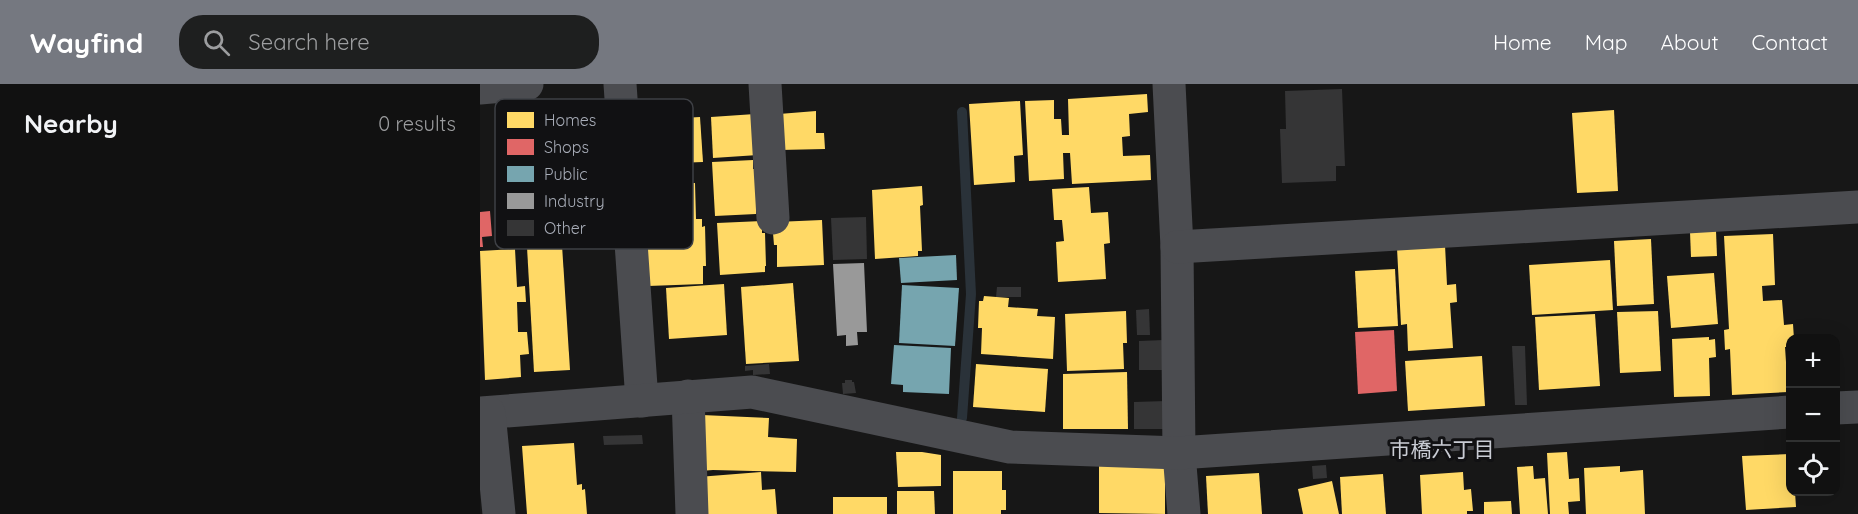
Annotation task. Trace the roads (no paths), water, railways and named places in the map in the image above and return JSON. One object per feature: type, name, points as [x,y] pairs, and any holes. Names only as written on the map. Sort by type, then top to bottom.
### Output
[{"type":"street","points":[[480,88],[527,84]]},
{"type":"street","points":[[621,84],[622,99]]},
{"type":"street","points":[[765,84],[773,218]]},
{"type":"street","points":[[1169,84],[1177,247],[1179,453],[1184,514]]},
{"type":"street","points":[[1177,247],[1858,207]]},
{"type":"street","points":[[632,249],[642,401]]},
{"type":"street","points":[[499,514],[485,413],[687,396],[752,392],[1010,447],[1179,453],[1786,411]]},
{"type":"street","points":[[687,396],[692,514]]},
{"type":"street","points":[[1840,408],[1858,407]]},
{"type":"waterway","points":[[962,112],[971,294],[962,418]]},
{"type":"district","name":"市橋六丁目","points":[[1442,450]]}]
